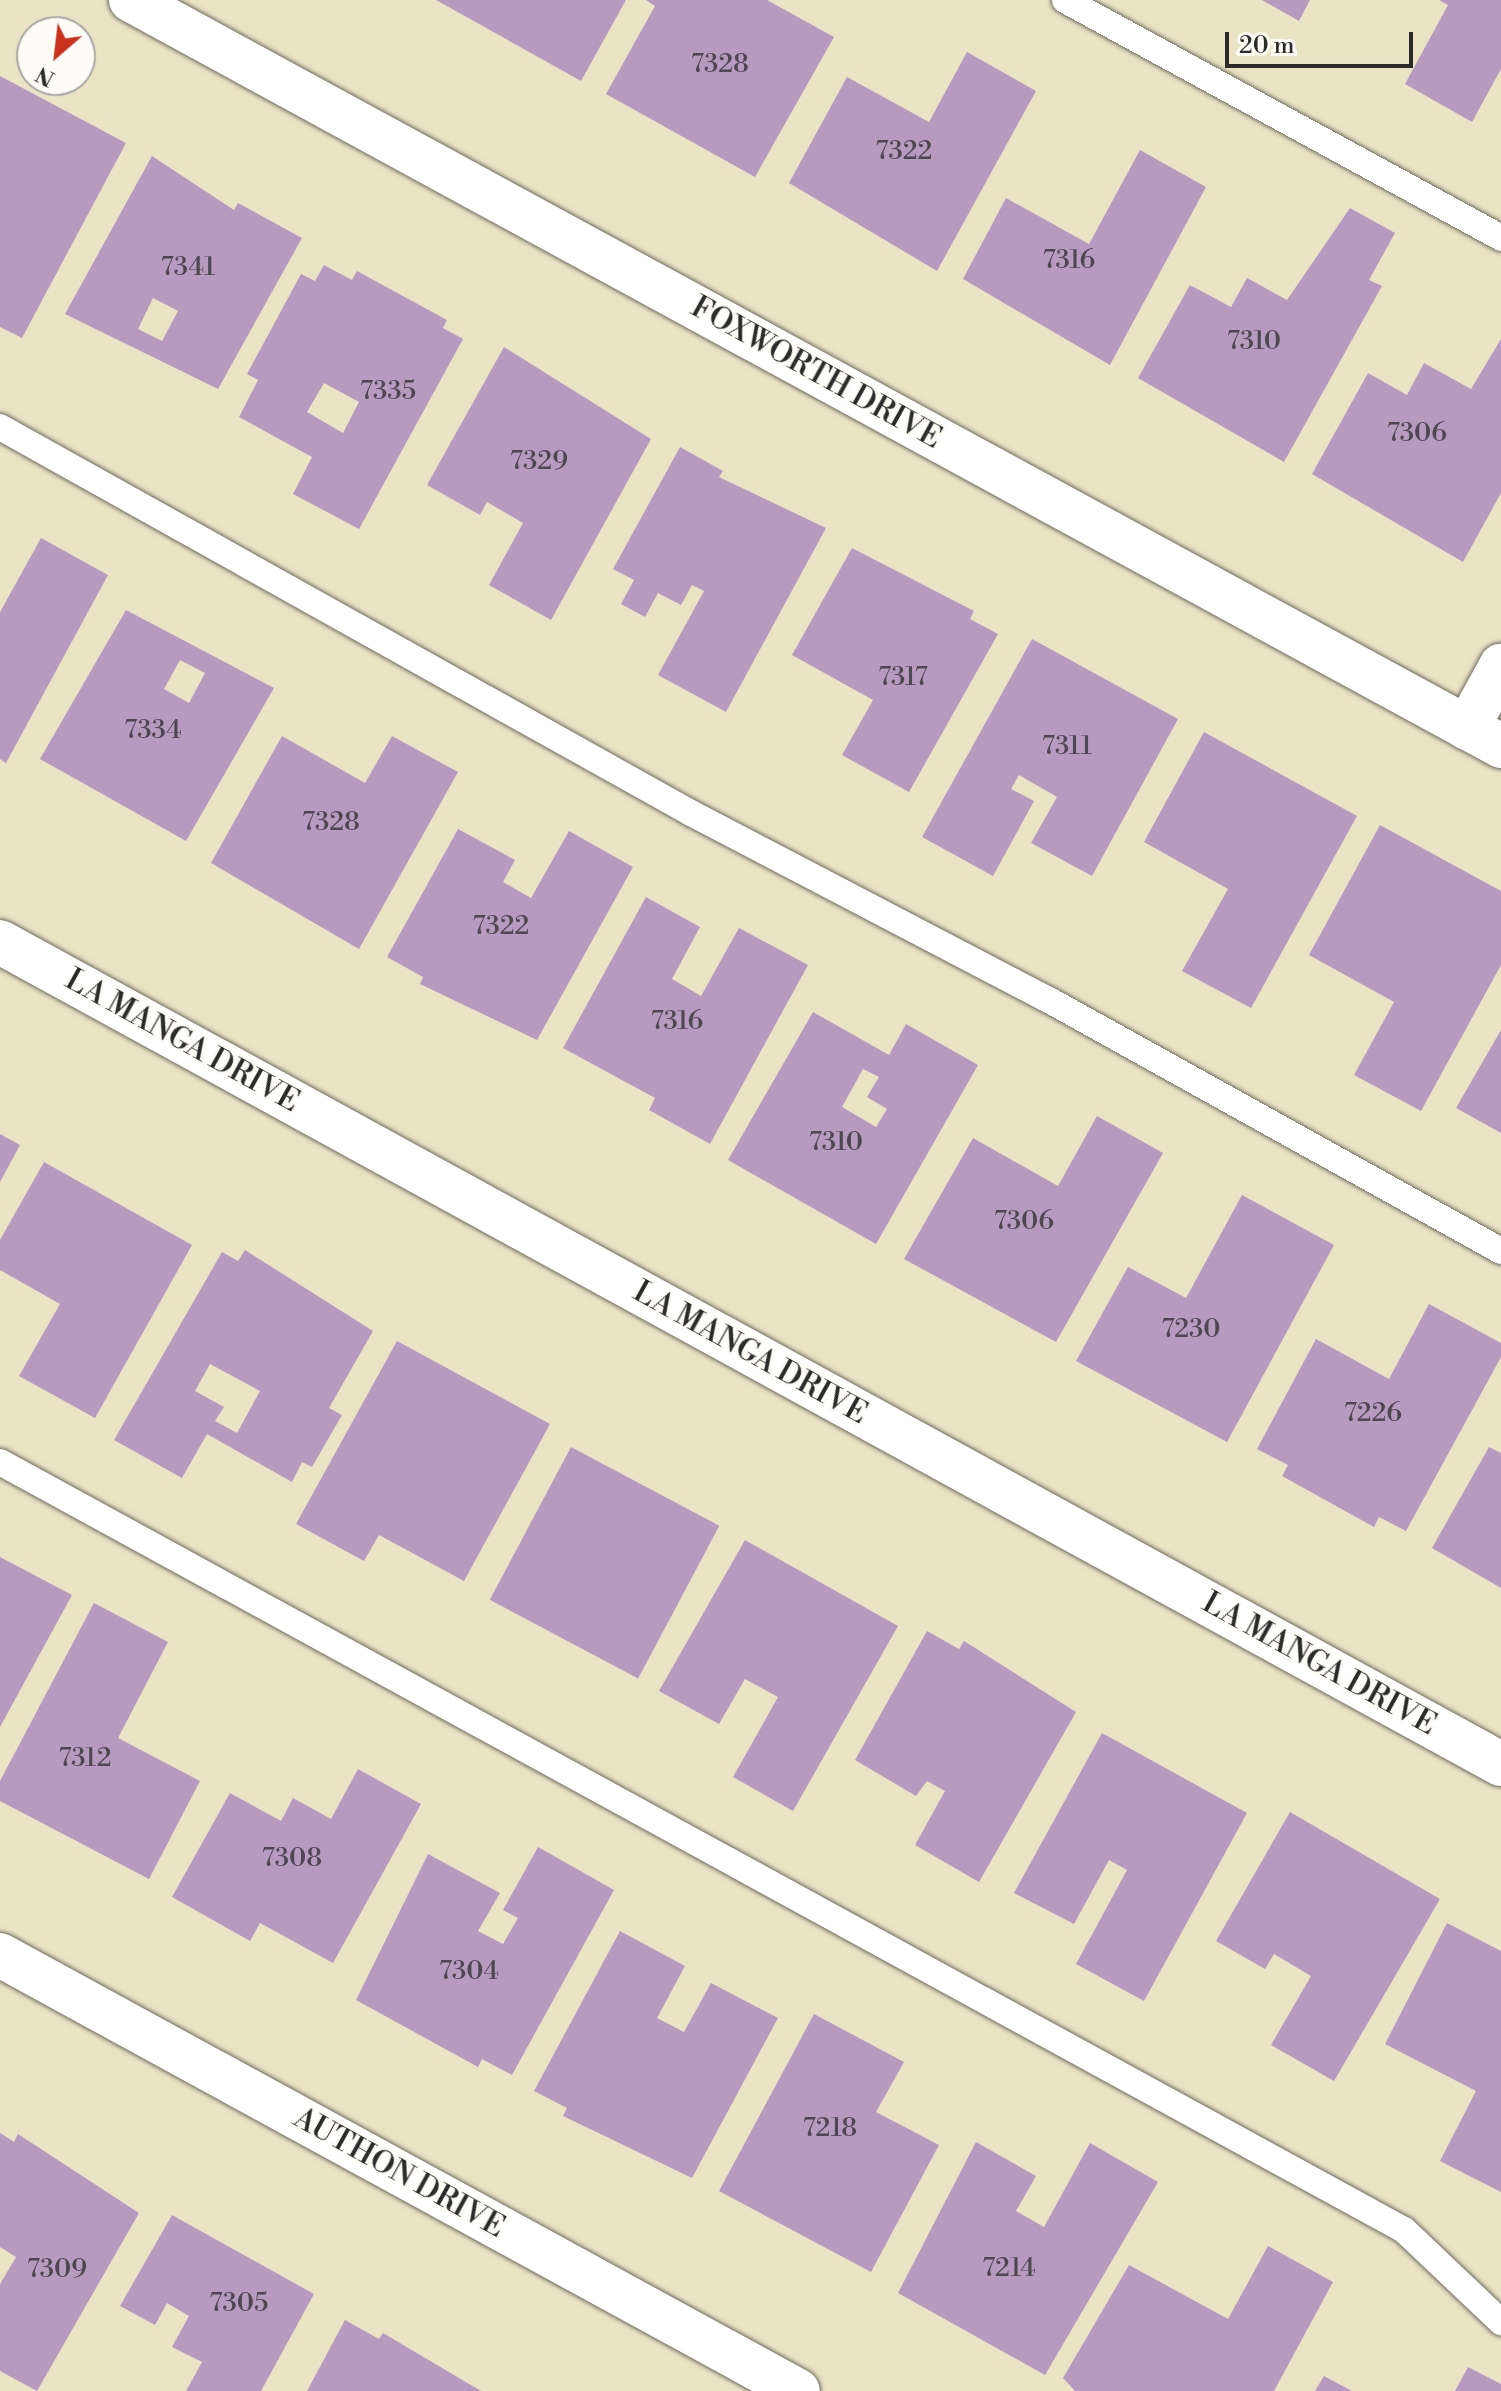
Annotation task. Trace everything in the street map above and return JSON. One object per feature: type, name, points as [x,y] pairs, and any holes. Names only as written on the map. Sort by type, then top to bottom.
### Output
[{"type":"street","name":"FOXWORTH DRIVE","points":[[131,0],[1484,737]]},
{"type":"street","points":[[1484,737],[1501,666]]},
{"type":"street","name":"LA MANGA DRIVE","points":[[0,942],[1501,1764]]},
{"type":"street","name":"AUTHON DRIVE","points":[[0,1955],[798,2391]]},
{"type":"lane","points":[[1065,0],[1501,238]]},
{"type":"lane","points":[[0,427],[691,813],[1049,1000],[1501,1251]]},
{"type":"lane","points":[[0,1462],[1404,2230],[1501,2322]]},
{"type":"building","points":[[436,0],[626,0],[581,81]]},
{"type":"building","points":[[646,0],[767,0],[834,37],[755,177],[606,94],[655,6]]},
{"type":"building","points":[[1262,0],[1310,0],[1299,21]]},
{"type":"building","points":[[1439,0],[1501,0],[1501,69],[1472,122],[1405,84],[1448,5]]},
{"type":"building","points":[[967,52],[1036,91],[937,271],[789,183],[847,77],[929,122]]},
{"type":"building","points":[[0,76],[16,85],[16,96],[38,96],[126,143],[22,338],[0,327]]},
{"type":"building","points":[[1140,150],[1206,187],[1110,365],[963,279],[1006,198],[1089,244]]},
{"type":"building","points":[[152,156],[234,210],[238,203],[302,238],[218,389],[65,314]],"holes":[[[153,298],[178,311],[162,341],[138,329]]]},
{"type":"building","points":[[1350,208],[1395,233],[1369,280],[1382,286],[1284,462],[1138,378],[1190,285],[1231,307],[1247,278],[1287,300]]},
{"type":"building","points":[[324,265],[352,280],[357,271],[447,320],[443,328],[463,339],[359,529],[293,494],[312,457],[239,417],[258,380],[247,374],[301,274],[315,281]],"holes":[[[324,383],[359,402],[343,433],[307,412]]]},
{"type":"building","points":[[1501,339],[1501,493],[1463,562],[1312,474],[1368,373],[1407,395],[1424,363],[1471,389]]},
{"type":"building","points":[[504,347],[651,439],[551,620],[489,585],[523,523],[487,502],[480,515],[427,485]]},
{"type":"building","points":[[680,447],[723,471],[719,477],[826,528],[726,712],[658,675],[704,591],[692,585],[681,605],[658,593],[645,617],[621,604],[634,580],[613,569]]},
{"type":"building","points":[[41,538],[108,575],[6,763],[0,759],[0,612]]},
{"type":"building","points":[[852,548],[974,611],[970,619],[998,634],[909,792],[842,755],[873,700],[792,655]]},
{"type":"building","points":[[126,610],[274,688],[186,841],[40,759]],"holes":[[[180,660],[205,673],[189,703],[164,689]]]},
{"type":"building","points":[[1032,639],[1178,719],[1092,876],[1031,843],[1057,797],[1019,775],[1011,789],[1034,801],[993,876],[922,837]]},
{"type":"building","points":[[1204,732],[1357,816],[1251,1008],[1182,971],[1228,889],[1144,842]]},
{"type":"building","points":[[282,736],[365,783],[392,736],[458,772],[359,949],[211,863]]},
{"type":"building","points":[[1380,825],[1501,891],[1501,965],[1421,1111],[1354,1075],[1394,1002],[1309,955]]},
{"type":"building","points":[[458,829],[515,860],[503,882],[531,898],[569,831],[633,867],[537,1040],[420,984],[423,977],[387,957]]},
{"type":"building","points":[[646,897],[700,927],[672,979],[701,996],[739,928],[808,965],[710,1144],[649,1110],[655,1098],[563,1048]]},
{"type":"building","points":[[813,1012],[889,1055],[906,1024],[978,1065],[876,1244],[728,1160]],"holes":[[[863,1069],[879,1077],[867,1097],[887,1109],[876,1127],[842,1107]]]},
{"type":"building","points":[[1501,1030],[1501,1133],[1456,1108]]},
{"type":"building","points":[[1097,1116],[1163,1153],[1056,1342],[904,1259],[973,1138],[1058,1186]]},
{"type":"building","points":[[0,1134],[20,1145],[0,1182]]},
{"type":"building","points":[[44,1162],[192,1245],[95,1418],[19,1376],[60,1304],[0,1270],[0,1240]]},
{"type":"building","points":[[1242,1195],[1334,1245],[1227,1442],[1076,1361],[1128,1267],[1186,1298]]},
{"type":"building","points":[[245,1250],[373,1331],[329,1408],[342,1415],[312,1467],[302,1462],[292,1482],[207,1434],[182,1478],[114,1440],[222,1252],[238,1261]],"holes":[[[210,1364],[260,1391],[237,1433],[215,1421],[224,1407],[195,1391]]]},
{"type":"building","points":[[1429,1304],[1501,1343],[1501,1357],[1406,1531],[1379,1517],[1374,1527],[1282,1476],[1288,1465],[1257,1449],[1316,1339],[1389,1379]]},
{"type":"building","points":[[397,1341],[550,1424],[464,1581],[379,1535],[364,1561],[296,1524]]},
{"type":"building","points":[[571,1447],[719,1526],[638,1679],[490,1600]]},
{"type":"building","points":[[1489,1447],[1501,1453],[1501,1588],[1432,1548]]},
{"type":"building","points":[[745,1540],[898,1626],[793,1811],[733,1777],[778,1697],[745,1679],[719,1724],[659,1691]]},
{"type":"building","points":[[0,1557],[72,1595],[0,1727]]},
{"type":"building","points":[[94,1603],[168,1642],[118,1738],[200,1781],[149,1879],[0,1801],[0,1781]]},
{"type":"building","points":[[927,1631],[959,1649],[964,1641],[1076,1712],[979,1882],[915,1845],[945,1791],[927,1781],[916,1796],[855,1760]]},
{"type":"building","points":[[1102,1733],[1247,1813],[1144,2001],[1076,1964],[1127,1870],[1109,1860],[1074,1924],[1014,1893]]},
{"type":"building","points":[[358,1769],[421,1804],[333,1963],[260,1923],[250,1941],[172,1897],[230,1793],[281,1821],[293,1798],[331,1819]]},
{"type":"building","points":[[1290,1812],[1440,1899],[1334,2081],[1271,2045],[1311,1976],[1274,1954],[1265,1969],[1216,1941]]},
{"type":"building","points":[[538,1847],[614,1890],[512,2075],[482,2059],[478,2067],[356,2000],[428,1854],[500,1893],[478,1931],[503,1944],[518,1918],[503,1910]]},
{"type":"building","points":[[1447,1923],[1501,1951],[1501,2192],[1440,2161],[1476,2091],[1385,2044]]},
{"type":"building","points":[[620,1931],[685,1966],[657,2018],[684,2032],[711,1983],[778,2018],[692,2178],[563,2116],[567,2108],[534,2091]]},
{"type":"building","points":[[814,2014],[904,2062],[876,2112],[939,2145],[871,2272],[719,2191]]},
{"type":"building","points":[[0,2133],[14,2142],[18,2134],[139,2213],[37,2391],[0,2371],[0,2284],[16,2257],[0,2247]]},
{"type":"building","points":[[976,2142],[1036,2176],[1016,2211],[1044,2227],[1090,2143],[1158,2182],[1045,2375],[898,2293]]},
{"type":"building","points":[[172,2215],[314,2294],[261,2391],[186,2391],[202,2362],[172,2347],[189,2316],[167,2303],[155,2325],[120,2306]]},
{"type":"building","points":[[1268,2246],[1333,2282],[1274,2391],[1075,2391],[1063,2378],[1129,2265],[1228,2319]]},
{"type":"building","points":[[345,2320],[379,2339],[383,2333],[481,2391],[307,2391]]},
{"type":"building","points":[[1468,2367],[1501,2384],[1501,2391],[1455,2391]]},
{"type":"building","points":[[1324,2376],[1352,2391],[1315,2391]]}]
